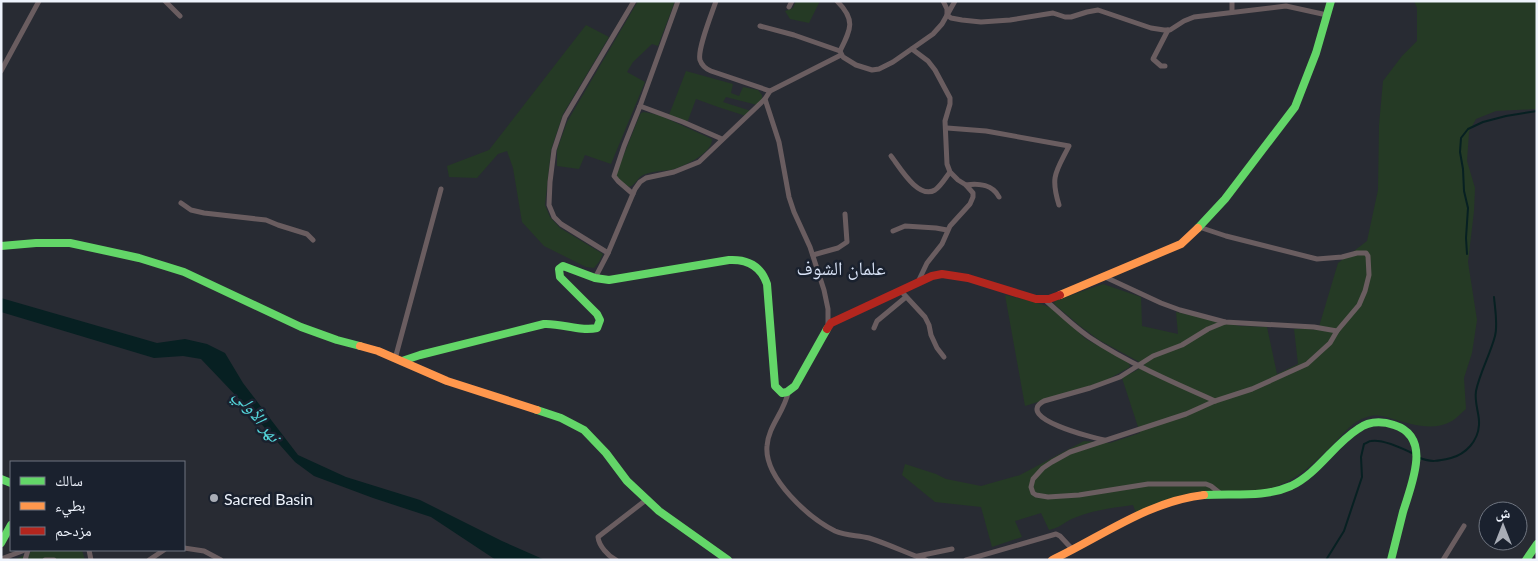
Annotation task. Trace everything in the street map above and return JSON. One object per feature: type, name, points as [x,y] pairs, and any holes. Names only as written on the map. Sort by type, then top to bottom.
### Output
[{"type":"street","points":[[1,71],[39,1]]},
{"type":"street","points":[[165,1],[180,16]]},
{"type":"street","points":[[608,253],[561,224],[554,217],[549,205],[550,182],[554,150],[565,117],[634,1]]},
{"type":"street","points":[[633,194],[618,182],[614,176],[678,1]]},
{"type":"street","points":[[716,1],[700,50],[700,61],[703,66],[711,71],[770,91]]},
{"type":"street","points":[[789,7],[792,1]]},
{"type":"street","points":[[595,278],[608,253],[633,194],[643,180],[694,165],[704,158],[765,99],[770,91],[841,53],[851,25],[848,16],[837,1]]},
{"type":"street","points":[[943,1],[947,15]]},
{"type":"street","points":[[760,26],[794,35],[841,53],[856,65],[873,70],[886,66],[936,31],[955,1]]},
{"type":"street","points":[[1232,1],[1232,12]]},
{"type":"street","points":[[926,560],[869,538],[835,531],[816,519],[799,506],[782,486],[768,460],[766,447],[788,393],[795,386],[828,326],[842,317],[937,274],[950,274],[1022,296],[1044,299],[1058,296],[1105,277],[1180,244],[1199,228],[1225,199],[1294,106],[1306,81],[1331,1]]},
{"type":"street","points":[[947,15],[951,18],[982,22],[1054,13],[1071,18],[1098,10],[1155,29],[1168,30],[1191,18],[1286,6],[1327,15]]},
{"type":"street","points":[[1165,66],[1156,63],[1153,59],[1168,30]]},
{"type":"street","points":[[912,48],[935,70],[950,98],[945,121],[947,128],[946,158],[950,172],[973,193],[972,200],[947,230],[942,244],[927,263],[917,283]]},
{"type":"street","points":[[765,99],[779,142],[789,197],[813,255],[827,303],[828,326]]},
{"type":"street","points":[[640,106],[722,139]]},
{"type":"street","points":[[947,128],[986,131],[1069,146],[1053,180],[1059,205]]},
{"type":"street","points":[[891,156],[916,188],[927,191],[937,188],[950,172]]},
{"type":"street","points":[[966,185],[974,184],[991,188],[999,197]]},
{"type":"street","points":[[399,360],[442,189]]},
{"type":"street","points":[[181,203],[191,210],[204,213],[266,220],[307,234],[313,240]]},
{"type":"street","points":[[813,255],[838,248],[846,242],[845,214]]},
{"type":"street","points":[[893,230],[905,226],[947,230]]},
{"type":"street","points":[[1199,228],[1317,259],[1342,258],[1357,253],[1366,253],[1368,256],[1369,275],[1365,291],[1358,306],[1337,331],[1330,343],[1307,364],[1252,389],[1186,414],[1070,452],[1052,462],[1033,479],[1031,487],[1033,493],[1040,496],[1063,496],[1148,484],[1206,484],[1221,494]]},
{"type":"street","points":[[1,246],[70,243],[146,260],[184,272],[301,327],[337,340],[378,351],[446,381],[556,416],[584,430],[606,453],[627,481],[646,500],[678,526],[728,560]]},
{"type":"street","points":[[399,360],[544,324],[560,324],[587,330],[595,329],[599,326],[599,317],[562,280],[559,272],[561,268],[566,266],[595,278],[614,280],[734,260],[747,260],[764,274],[768,288],[775,386],[780,392],[788,393]]},
{"type":"street","points":[[1105,277],[1168,305],[1225,322],[1314,327],[1337,331]]},
{"type":"street","points":[[900,290],[925,317],[937,348],[944,357]]},
{"type":"street","points":[[874,328],[877,321],[906,297]]},
{"type":"street","points":[[1044,299],[1087,335],[1139,365],[1216,402]]},
{"type":"street","points":[[1105,440],[1076,433],[1047,421],[1037,411],[1039,403],[1106,383],[1153,356],[1182,345],[1208,329],[1225,322]]},
{"type":"street","points":[[1052,560],[1118,526],[1170,503],[1196,496],[1262,493],[1279,490],[1293,484],[1316,469],[1356,430],[1371,422],[1382,422],[1400,426],[1411,434],[1416,454],[1415,468],[1390,560]]},
{"type":"street","points":[[616,560],[606,552],[598,537],[646,500]]},
{"type":"street","points":[[1442,560],[1464,526]]},
{"type":"street","points":[[1,543],[10,527]]},
{"type":"street","points":[[966,560],[1056,534],[1073,550]]},
{"type":"street","points":[[1526,560],[1537,544]]},
{"type":"street","points":[[185,548],[204,551],[221,560]]},
{"type":"street","points":[[916,556],[952,548]]},
{"type":"street","points":[[1,559],[23,551]]},
{"type":"street","points":[[149,560],[162,551]]},
{"type":"street","points":[[45,560],[54,560]]},
{"type":"green space","points":[[638,1],[675,1],[658,46],[652,44],[633,62],[627,72],[645,82],[611,164],[585,155],[579,169],[557,166],[557,150],[567,122]]},
{"type":"green space","points":[[796,1],[820,1],[809,23],[790,19],[785,11],[793,8]]},
{"type":"green space","points":[[1414,1],[1537,1],[1537,109],[1496,111],[1476,119],[1469,132],[1467,161],[1475,188],[1468,262],[1477,320],[1472,353],[1464,378],[1466,409],[1452,421],[1430,427],[1380,416],[1370,416],[1357,421],[1308,468],[1285,483],[1269,488],[1251,491],[1196,492],[1170,499],[1136,513],[1133,505],[1088,513],[1049,530],[1041,513],[1015,521],[1022,537],[992,547],[981,507],[935,502],[902,475],[905,464],[946,479],[981,486],[1020,475],[1084,441],[1110,443],[1140,433],[1122,378],[1145,365],[1099,340],[1054,304],[1055,301],[1103,284],[1141,297],[1142,326],[1178,334],[1176,312],[1240,326],[1267,327],[1277,374],[1298,364],[1294,329],[1318,330],[1338,263],[1367,241],[1378,190],[1379,125],[1383,81],[1402,56],[1417,41],[1417,8]]},
{"type":"green space","points":[[586,25],[609,37],[563,114],[551,150],[545,205],[550,217],[560,228],[603,254],[594,268],[586,267],[544,246],[522,222],[513,168],[507,151],[498,154],[477,178],[449,177],[447,166],[489,150]]},
{"type":"green space","points":[[686,71],[733,84],[731,93],[739,96],[743,87],[758,90],[762,95],[762,101],[757,105],[726,97],[723,102],[751,111],[746,116],[696,99],[687,123],[669,115]]},
{"type":"green space","points":[[644,112],[659,115],[712,139],[711,144],[703,154],[690,163],[671,170],[643,175],[629,187],[617,178],[616,174],[639,117]]},
{"type":"green space","points":[[1005,295],[1052,308],[1086,339],[1129,363],[1130,367],[1105,381],[1025,406]]},
{"type":"green space","points":[[33,551],[82,551],[85,560],[14,560]]},
{"type":"water","name":"نهر الأولي","points":[[1,298],[157,343],[185,339],[207,344],[225,353],[243,383],[298,455],[346,477],[420,500],[545,560],[496,560],[431,517],[314,476],[295,462],[201,359],[183,356],[154,358],[1,312]]},
{"type":"waterway","points":[[1467,254],[1468,208],[1464,191],[1460,152],[1461,138],[1468,129],[1483,122],[1537,111]]},
{"type":"waterway","points":[[1418,457],[1434,461],[1447,459],[1462,453],[1474,441],[1479,421],[1476,391],[1496,332],[1494,297]]},
{"type":"waterway","points":[[1326,560],[1344,531],[1362,477],[1361,457],[1364,444],[1370,441],[1381,441],[1414,454]]},
{"type":"traffic: fast","points":[[1198,228],[1225,199],[1295,107],[1316,53],[1331,1]]},
{"type":"traffic: fast","points":[[1,246],[70,243],[139,258],[184,272],[301,327],[360,346]]},
{"type":"traffic: fast","points":[[402,361],[544,324],[584,329],[597,328],[600,320],[597,314],[560,277],[559,269],[563,266],[595,278],[609,280],[729,260],[748,262],[757,268],[767,284],[775,386],[782,393],[795,386],[827,329]]},
{"type":"traffic: fast","points":[[537,410],[561,418],[584,430],[606,453],[627,481],[659,511],[728,560]]},
{"type":"traffic: fast","points":[[1204,495],[1259,494],[1281,490],[1309,474],[1362,426],[1376,422],[1394,425],[1406,431],[1413,440],[1416,451],[1416,463],[1391,560]]},
{"type":"traffic: fast","points":[[1,479],[10,483]]},
{"type":"traffic: fast","points":[[1,543],[10,527]]},
{"type":"traffic: fast","points":[[1526,560],[1537,544]]},
{"type":"traffic: slow","points":[[1060,295],[1181,244],[1198,228]]},
{"type":"traffic: slow","points":[[360,346],[378,351],[447,381],[537,410]]},
{"type":"traffic: slow","points":[[1052,560],[1145,512],[1164,504],[1204,495]]},
{"type":"traffic: jam","points":[[827,329],[831,323],[932,276],[942,274],[968,278],[1036,299],[1049,299],[1060,295]]},
{"type":"place","name":"Sacred Basin","points":[[214,498]]},
{"type":"district","name":"علمان الشوف","points":[[841,267]]}]
